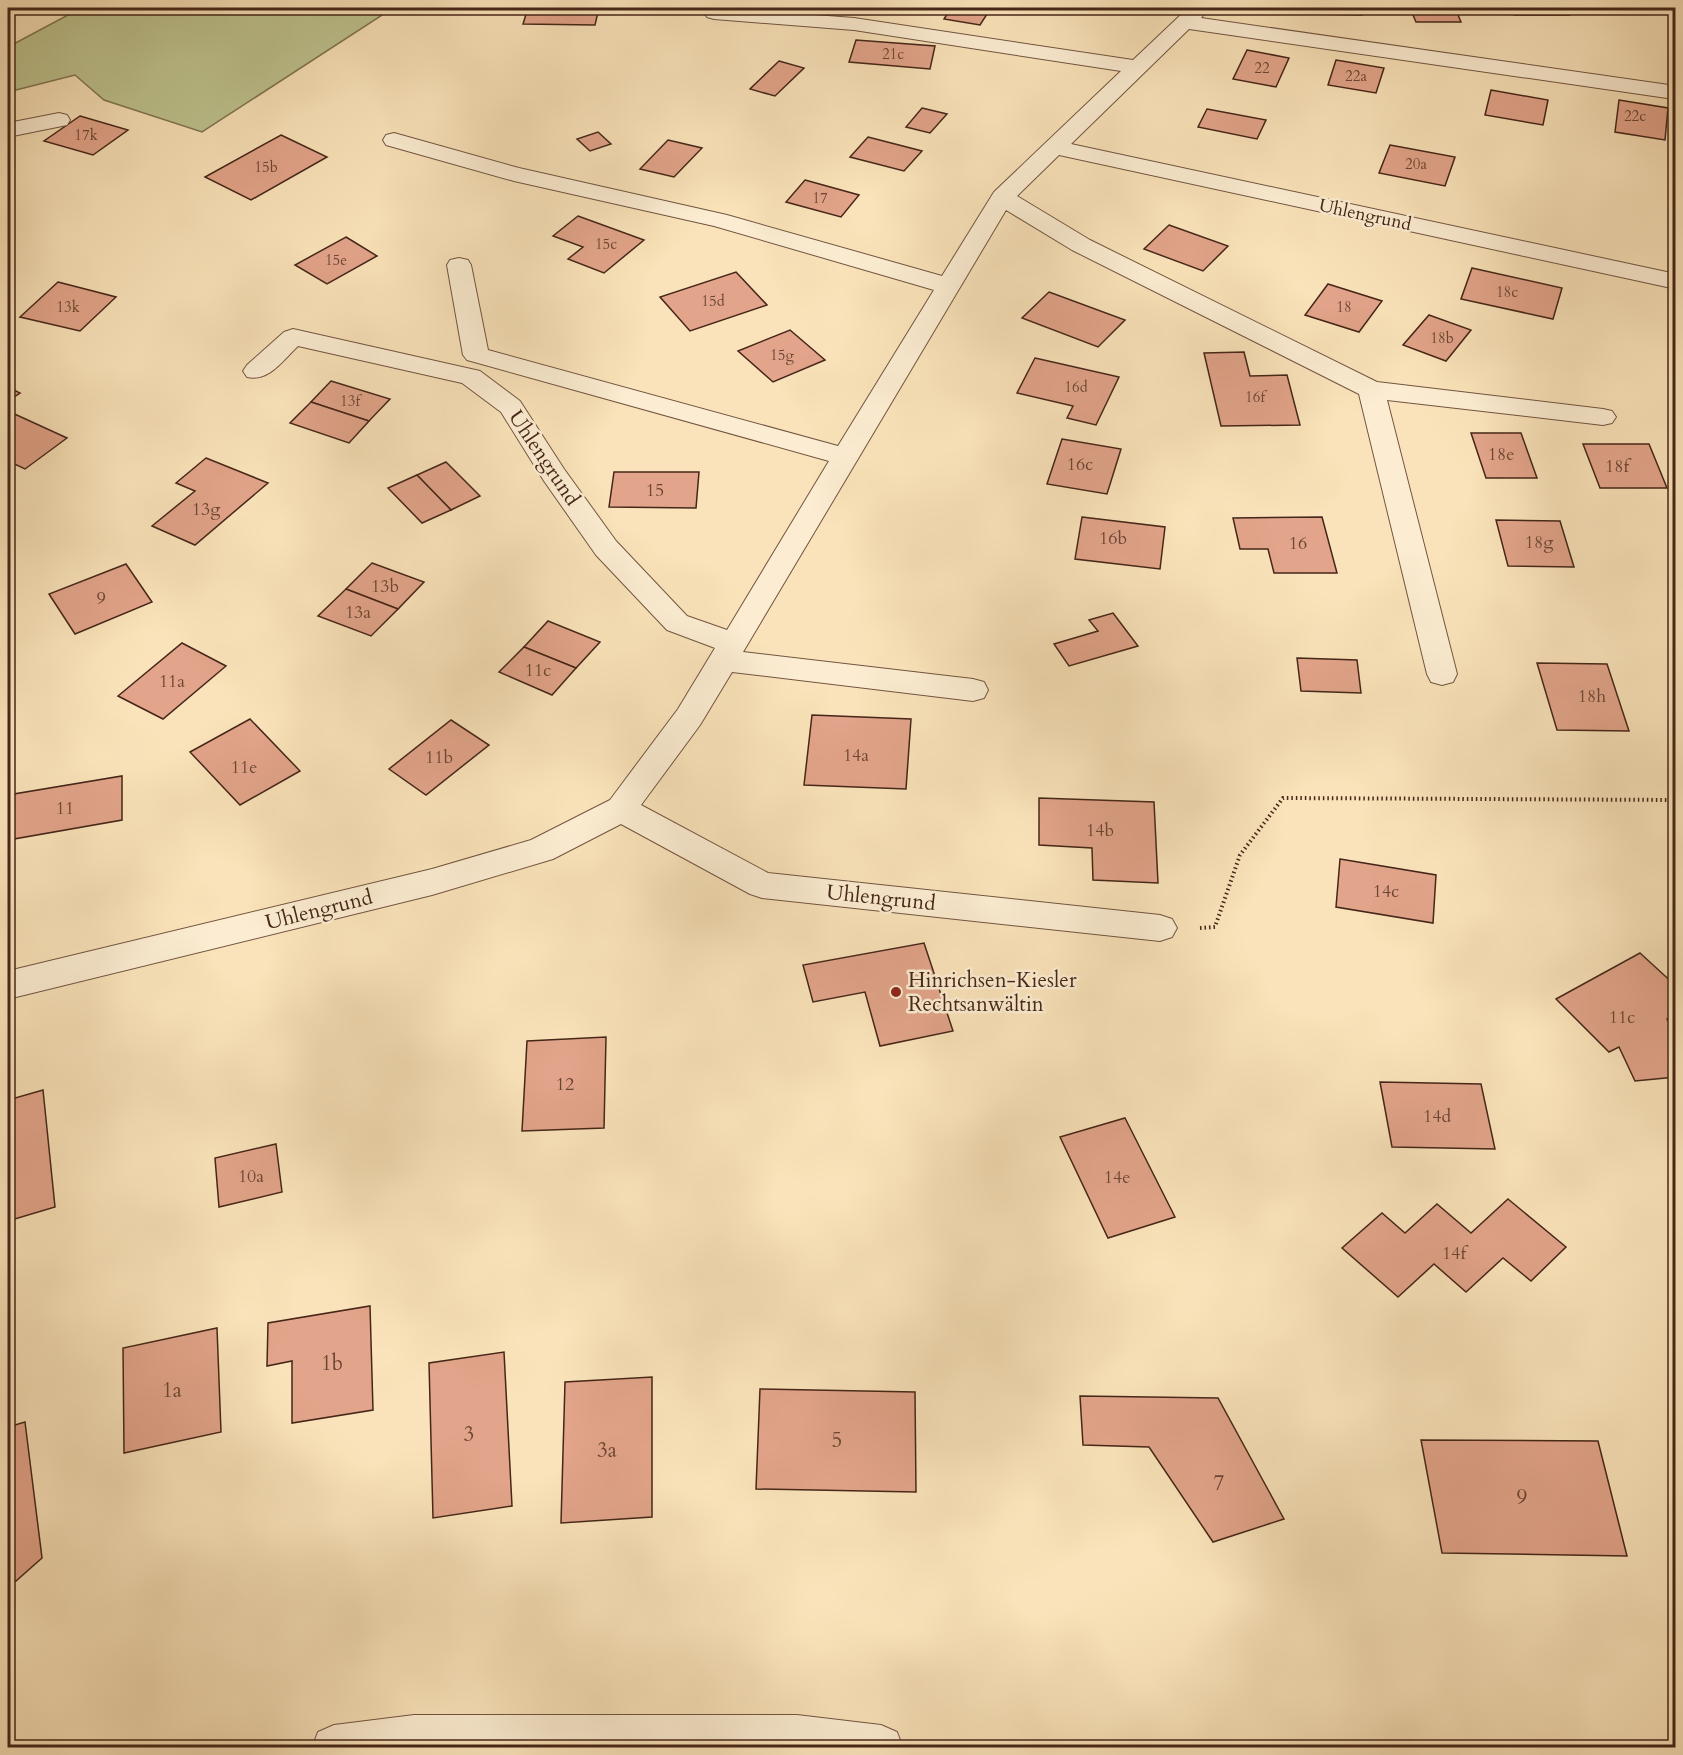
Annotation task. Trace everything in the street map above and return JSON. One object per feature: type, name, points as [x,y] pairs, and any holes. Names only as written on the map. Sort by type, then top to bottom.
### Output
[{"type":"street","points":[[714,13],[854,24],[1137,67]]},
{"type":"street","name":"Uhlengrund","points":[[8,985],[432,882],[541,850],[621,809],[689,717],[1002,197],[1192,15],[1674,92]]},
{"type":"street","points":[[8,130],[59,120]]},
{"type":"street","points":[[394,140],[514,174],[719,220],[948,286]]},
{"type":"street","name":"Uhlengrund","points":[[1047,153],[1514,268]]},
{"type":"street","name":"Uhlengrund","points":[[1047,153],[1676,282]]},
{"type":"street","points":[[1002,197],[1082,245],[1371,390],[1490,402],[1603,417]]},
{"type":"street","points":[[459,265],[476,355],[845,457]]},
{"type":"street","name":"Uhlengrund","points":[[256,371],[293,337],[471,377],[511,407],[554,475],[606,548],[677,623],[728,652]]},
{"type":"street","points":[[1371,390],[1442,674]]},
{"type":"street","points":[[728,652],[973,690]]},
{"type":"street","name":"Uhlengrund","points":[[621,809],[762,885],[1160,928]]},
{"type":"street","points":[[334,1748],[413,1743],[797,1738],[881,1748]]},
{"type":"path","points":[[1160,928],[1215,927],[1240,855],[1283,798],[1676,800]]},
{"type":"green space","points":[[81,8],[393,8],[202,132],[104,100],[75,75],[8,92],[8,47]]},
{"type":"building","points":[[528,8],[599,8],[595,25],[523,24]]},
{"type":"building","points":[[951,8],[991,8],[980,25],[944,19]]},
{"type":"building","points":[[1307,8],[1360,8],[1362,15],[1308,14]]},
{"type":"building","points":[[1410,8],[1455,8],[1461,22],[1416,22]]},
{"type":"building","points":[[1511,8],[1565,8],[1569,15],[1514,15]]},
{"type":"building","points":[[856,40],[935,46],[930,69],[849,62]]},
{"type":"building","points":[[1247,50],[1289,58],[1276,87],[1233,79]]},
{"type":"building","points":[[1336,60],[1384,68],[1376,93],[1328,85]]},
{"type":"building","points":[[779,61],[804,68],[775,96],[750,89]]},
{"type":"building","points":[[1491,90],[1548,100],[1543,125],[1485,115]]},
{"type":"building","points":[[1619,100],[1668,108],[1665,140],[1615,132]]},
{"type":"building","points":[[922,108],[947,114],[930,133],[906,127]]},
{"type":"building","points":[[1207,109],[1266,120],[1257,139],[1198,127]]},
{"type":"building","points":[[80,116],[128,130],[93,155],[44,141]]},
{"type":"building","points":[[598,132],[611,144],[590,151],[577,139]]},
{"type":"building","points":[[281,135],[327,157],[251,200],[205,177]]},
{"type":"building","points":[[868,137],[922,151],[904,171],[850,157]]},
{"type":"building","points":[[668,140],[702,148],[674,177],[640,169]]},
{"type":"building","points":[[1390,145],[1455,157],[1445,186],[1379,173]]},
{"type":"building","points":[[805,180],[859,195],[841,217],[786,202]]},
{"type":"building","points":[[578,216],[644,240],[604,273],[568,259],[583,247],[553,236]]},
{"type":"building","points":[[1169,225],[1228,246],[1203,271],[1144,249]]},
{"type":"building","points":[[346,237],[377,256],[327,284],[295,265]]},
{"type":"building","points":[[1472,268],[1562,288],[1553,319],[1461,299]]},
{"type":"building","points":[[736,272],[767,305],[690,331],[660,297]]},
{"type":"building","points":[[58,282],[116,297],[80,331],[20,317]]},
{"type":"building","points":[[1328,284],[1382,301],[1359,332],[1305,315]]},
{"type":"building","points":[[1049,292],[1125,320],[1098,347],[1022,318]]},
{"type":"building","points":[[1429,315],[1471,330],[1446,361],[1403,345]]},
{"type":"building","points":[[790,330],[825,360],[773,382],[738,351]]},
{"type":"building","points":[[1244,352],[1250,376],[1287,375],[1300,425],[1221,426],[1204,353]]},
{"type":"building","points":[[1035,358],[1119,377],[1096,425],[1067,418],[1073,406],[1017,393]]},
{"type":"building","points":[[331,381],[390,399],[369,421],[311,402]]},
{"type":"building","points":[[8,387],[20,393],[8,401]]},
{"type":"building","points":[[311,402],[369,421],[349,443],[290,423]]},
{"type":"building","points":[[8,411],[67,438],[25,469],[8,461]]},
{"type":"building","points":[[1471,433],[1521,433],[1537,478],[1486,478]]},
{"type":"building","points":[[1062,439],[1121,449],[1107,494],[1047,484]]},
{"type":"building","points":[[1583,444],[1649,444],[1667,488],[1600,488]]},
{"type":"building","points":[[206,458],[268,483],[195,545],[152,526],[195,491],[176,483]]},
{"type":"building","points":[[446,462],[480,496],[451,510],[417,475]]},
{"type":"building","points":[[614,472],[699,472],[696,508],[609,507]]},
{"type":"building","points":[[417,475],[451,510],[422,523],[388,488]]},
{"type":"building","points":[[1082,517],[1165,527],[1160,569],[1075,559]]},
{"type":"building","points":[[1322,517],[1337,573],[1274,573],[1268,549],[1240,549],[1233,518]]},
{"type":"building","points":[[1496,520],[1560,521],[1574,567],[1508,566]]},
{"type":"building","points":[[372,563],[424,582],[398,609],[346,589]]},
{"type":"building","points":[[126,564],[152,602],[75,634],[49,594]]},
{"type":"building","points":[[346,589],[398,609],[371,636],[318,616]]},
{"type":"building","points":[[1113,613],[1138,646],[1069,666],[1054,644],[1098,631],[1089,620]]},
{"type":"building","points":[[548,621],[600,642],[576,668],[524,647]]},
{"type":"building","points":[[182,643],[226,666],[163,719],[118,696]]},
{"type":"building","points":[[524,647],[576,668],[552,695],[499,672]]},
{"type":"building","points":[[1297,658],[1357,660],[1361,693],[1301,691]]},
{"type":"building","points":[[1537,663],[1607,664],[1629,731],[1557,730]]},
{"type":"building","points":[[812,715],[911,719],[906,789],[804,785]]},
{"type":"building","points":[[250,719],[300,771],[240,805],[190,752]]},
{"type":"building","points":[[451,720],[489,745],[426,795],[389,769]]},
{"type":"building","points":[[122,776],[122,820],[8,840],[8,795]]},
{"type":"building","points":[[1039,798],[1154,802],[1158,883],[1093,880],[1092,848],[1039,845]]},
{"type":"building","points":[[1340,859],[1436,875],[1433,923],[1336,907]]},
{"type":"building","points":[[924,943],[953,1031],[880,1046],[865,992],[813,1002],[803,965]]},
{"type":"building","points":[[1640,953],[1676,986],[1676,1014],[1667,1019],[1676,1038],[1676,1077],[1635,1081],[1619,1047],[1609,1052],[1556,999]]},
{"type":"building","points":[[606,1037],[604,1128],[522,1131],[527,1041]]},
{"type":"building","points":[[1380,1082],[1481,1084],[1495,1149],[1392,1147]]},
{"type":"building","points":[[43,1090],[55,1207],[8,1221],[8,1100]]},
{"type":"building","points":[[1125,1118],[1175,1217],[1108,1238],[1060,1137]]},
{"type":"building","points":[[276,1144],[282,1192],[219,1207],[215,1158]]},
{"type":"building","points":[[1508,1199],[1566,1247],[1531,1281],[1503,1258],[1466,1292],[1434,1264],[1398,1297],[1342,1248],[1382,1213],[1405,1233],[1437,1204],[1471,1233]]},
{"type":"building","points":[[370,1306],[373,1410],[292,1423],[292,1361],[267,1366],[268,1323]]},
{"type":"building","points":[[217,1328],[221,1432],[124,1453],[123,1348]]},
{"type":"building","points":[[504,1352],[512,1506],[433,1518],[429,1363]]},
{"type":"building","points":[[652,1377],[652,1517],[561,1523],[565,1382]]},
{"type":"building","points":[[760,1389],[915,1392],[916,1492],[756,1489]]},
{"type":"building","points":[[1080,1396],[1218,1398],[1284,1519],[1213,1542],[1149,1447],[1083,1445]]},
{"type":"building","points":[[25,1422],[42,1558],[8,1588],[8,1427]]},
{"type":"building","points":[[1421,1440],[1598,1441],[1627,1556],[1442,1553]]},
{"type":"place","name":"Hinrichsen-Kiesler Rechtsanwältin","points":[[896,992]]}]
